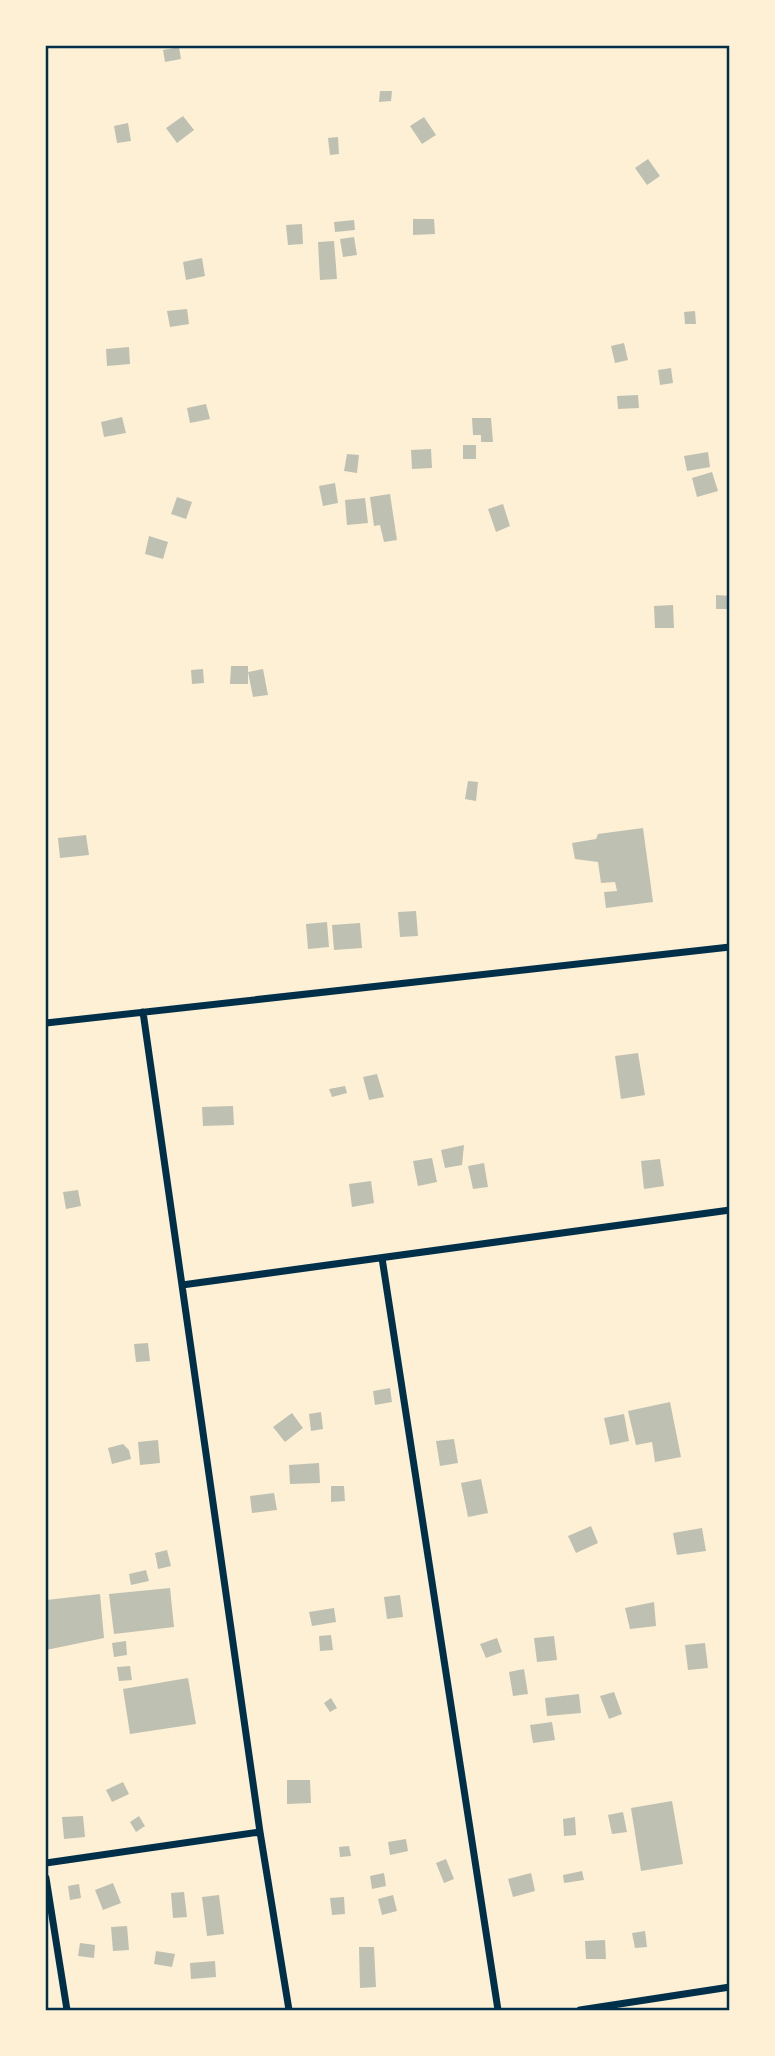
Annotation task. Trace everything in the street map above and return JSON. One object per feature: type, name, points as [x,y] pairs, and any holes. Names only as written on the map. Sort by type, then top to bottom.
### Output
[{"type":"street","points":[[46,1023],[730,947]]},
{"type":"street","points":[[143,1012],[260,1832],[289,2011]]},
{"type":"street","points":[[182,1285],[730,1210]]},
{"type":"street","points":[[382,1258],[498,2011]]},
{"type":"street","points":[[46,1863],[260,1832]]},
{"type":"street","points":[[46,1878],[68,2011]]},
{"type":"street","points":[[580,2011],[730,1987]]},
{"type":"building","points":[[179,47],[181,59],[165,62],[163,50]]},
{"type":"building","points":[[380,91],[392,91],[391,101],[379,102]]},
{"type":"building","points":[[183,116],[194,130],[177,143],[166,128]]},
{"type":"building","points":[[424,117],[436,135],[422,144],[410,126]]},
{"type":"building","points":[[128,123],[131,141],[117,143],[114,126]]},
{"type":"building","points":[[338,137],[339,154],[330,155],[328,138]]},
{"type":"building","points":[[648,159],[660,176],[647,185],[635,168]]},
{"type":"building","points":[[413,219],[434,219],[435,234],[413,235]]},
{"type":"building","points":[[354,220],[355,230],[335,232],[334,222]]},
{"type":"building","points":[[302,224],[303,244],[288,245],[286,225]]},
{"type":"building","points":[[354,237],[357,255],[343,257],[340,239]]},
{"type":"building","points":[[334,241],[337,279],[320,280],[318,242]]},
{"type":"building","points":[[202,258],[205,276],[186,280],[183,262]]},
{"type":"building","points":[[187,309],[189,324],[170,327],[167,311]]},
{"type":"building","points":[[695,311],[696,324],[685,324],[684,312]]},
{"type":"building","points":[[624,343],[628,360],[615,363],[611,346]]},
{"type":"building","points":[[129,347],[130,364],[107,366],[106,349]]},
{"type":"building","points":[[671,368],[673,383],[660,385],[658,370]]},
{"type":"building","points":[[638,395],[639,408],[618,409],[617,396]]},
{"type":"building","points":[[206,404],[210,419],[190,423],[187,408]]},
{"type":"building","points":[[122,417],[126,433],[104,437],[101,422]]},
{"type":"building","points":[[472,418],[491,418],[493,442],[481,442],[481,435],[473,435]]},
{"type":"building","points":[[463,445],[476,445],[476,459],[463,459]]},
{"type":"building","points":[[431,449],[432,468],[412,469],[411,450]]},
{"type":"building","points":[[708,452],[710,467],[687,471],[684,456]]},
{"type":"building","points":[[347,454],[359,455],[357,473],[344,471]]},
{"type":"building","points":[[712,472],[718,491],[697,497],[692,478]]},
{"type":"building","points":[[335,483],[338,503],[323,506],[319,486]]},
{"type":"building","points":[[390,494],[397,540],[384,542],[380,525],[374,526],[370,497]]},
{"type":"building","points":[[177,497],[192,502],[186,519],[171,514]]},
{"type":"building","points":[[365,498],[368,523],[347,525],[345,500]]},
{"type":"building","points":[[503,504],[510,526],[496,532],[488,509]]},
{"type":"building","points":[[149,536],[168,542],[163,559],[145,554]]},
{"type":"building","points":[[716,595],[730,596],[730,609],[716,609]]},
{"type":"building","points":[[673,605],[674,628],[655,628],[654,606]]},
{"type":"building","points":[[231,666],[248,666],[248,684],[230,684]]},
{"type":"building","points":[[203,669],[204,683],[192,684],[191,670]]},
{"type":"building","points":[[263,669],[268,695],[253,697],[248,672]]},
{"type":"building","points":[[468,781],[478,782],[476,801],[465,799]]},
{"type":"building","points":[[643,828],[653,902],[606,908],[604,892],[617,891],[615,882],[601,883],[598,862],[575,859],[572,843],[596,839],[598,834]]},
{"type":"building","points":[[86,835],[89,855],[60,858],[58,838]]},
{"type":"building","points":[[416,911],[418,936],[400,937],[398,912]]},
{"type":"building","points":[[327,922],[329,947],[308,949],[306,924]]},
{"type":"building","points":[[360,923],[362,948],[334,950],[332,925]]},
{"type":"building","points":[[638,1053],[645,1095],[621,1099],[615,1056]]},
{"type":"building","points":[[377,1074],[384,1097],[369,1100],[363,1077]]},
{"type":"building","points":[[345,1086],[347,1093],[332,1097],[329,1089]]},
{"type":"building","points":[[233,1106],[234,1125],[203,1126],[202,1107]]},
{"type":"building","points":[[464,1145],[462,1165],[445,1168],[441,1150]]},
{"type":"building","points":[[432,1158],[437,1182],[418,1186],[413,1161]]},
{"type":"building","points":[[660,1159],[664,1186],[644,1189],[641,1161]]},
{"type":"building","points":[[484,1163],[488,1187],[473,1189],[468,1166]]},
{"type":"building","points":[[371,1181],[374,1203],[352,1207],[349,1184]]},
{"type":"building","points":[[78,1190],[81,1206],[66,1209],[63,1192]]},
{"type":"building","points":[[148,1343],[150,1361],[136,1362],[134,1344]]},
{"type":"building","points":[[390,1388],[392,1402],[375,1405],[373,1391]]},
{"type":"building","points":[[670,1402],[681,1457],[655,1462],[652,1442],[636,1445],[628,1411]]},
{"type":"building","points":[[321,1412],[323,1429],[311,1431],[309,1414]]},
{"type":"building","points":[[292,1413],[303,1428],[285,1442],[273,1427]]},
{"type":"building","points":[[624,1414],[629,1441],[610,1445],[604,1418]]},
{"type":"building","points":[[454,1439],[458,1463],[440,1466],[436,1441]]},
{"type":"building","points":[[158,1440],[160,1463],[140,1465],[138,1442]]},
{"type":"building","points":[[123,1444],[129,1450],[131,1459],[112,1464],[108,1448]]},
{"type":"building","points":[[319,1463],[320,1483],[290,1484],[289,1465]]},
{"type":"building","points":[[481,1479],[488,1513],[468,1517],[461,1483]]},
{"type":"building","points":[[331,1486],[344,1486],[345,1501],[331,1502]]},
{"type":"building","points":[[274,1493],[277,1510],[252,1513],[250,1496]]},
{"type":"building","points":[[591,1526],[598,1543],[576,1553],[568,1536]]},
{"type":"building","points":[[702,1528],[706,1551],[677,1555],[673,1533]]},
{"type":"building","points":[[167,1550],[171,1566],[158,1569],[155,1553]]},
{"type":"building","points":[[146,1570],[149,1581],[131,1585],[129,1574]]},
{"type":"building","points":[[170,1588],[174,1627],[114,1634],[109,1594]]},
{"type":"building","points":[[100,1594],[104,1638],[46,1650],[46,1600]]},
{"type":"building","points":[[400,1595],[403,1617],[387,1619],[384,1597]]},
{"type":"building","points":[[654,1602],[656,1626],[630,1629],[625,1608]]},
{"type":"building","points":[[334,1608],[336,1622],[312,1626],[309,1612]]},
{"type":"building","points":[[331,1635],[333,1650],[320,1651],[319,1636]]},
{"type":"building","points":[[554,1636],[557,1660],[537,1662],[534,1638]]},
{"type":"building","points":[[497,1638],[502,1652],[486,1658],[480,1644]]},
{"type":"building","points":[[126,1641],[127,1655],[114,1657],[112,1643]]},
{"type":"building","points":[[705,1643],[708,1668],[688,1670],[685,1645]]},
{"type":"building","points":[[130,1666],[132,1680],[119,1681],[117,1667]]},
{"type":"building","points":[[524,1669],[528,1694],[513,1696],[509,1672]]},
{"type":"building","points":[[188,1678],[196,1724],[130,1734],[123,1689]]},
{"type":"building","points":[[614,1692],[622,1714],[609,1719],[600,1696]]},
{"type":"building","points":[[579,1694],[581,1713],[547,1716],[545,1698]]},
{"type":"building","points":[[331,1698],[337,1708],[330,1712],[324,1703]]},
{"type":"building","points":[[552,1722],[555,1740],[533,1743],[530,1725]]},
{"type":"building","points":[[287,1780],[310,1780],[311,1803],[287,1804]]},
{"type":"building","points":[[123,1782],[129,1794],[112,1802],[106,1790]]},
{"type":"building","points":[[672,1801],[683,1864],[641,1871],[631,1808]]},
{"type":"building","points":[[623,1812],[627,1832],[612,1834],[608,1815]]},
{"type":"building","points":[[83,1816],[85,1837],[64,1839],[62,1817]]},
{"type":"building","points":[[139,1816],[145,1826],[136,1832],[130,1822]]},
{"type":"building","points":[[575,1817],[576,1835],[564,1836],[563,1819]]},
{"type":"building","points":[[406,1839],[408,1851],[390,1855],[388,1842]]},
{"type":"building","points":[[349,1846],[351,1856],[340,1857],[339,1847]]},
{"type":"building","points":[[446,1859],[454,1879],[444,1883],[436,1863]]},
{"type":"building","points":[[582,1871],[584,1880],[564,1883],[563,1875]]},
{"type":"building","points":[[384,1873],[386,1886],[372,1889],[370,1876]]},
{"type":"building","points":[[531,1873],[535,1891],[513,1897],[508,1879]]},
{"type":"building","points":[[113,1883],[121,1903],[103,1910],[95,1890]]},
{"type":"building","points":[[79,1884],[81,1898],[70,1900],[68,1886]]},
{"type":"building","points":[[184,1892],[187,1917],[173,1918],[171,1893]]},
{"type":"building","points":[[219,1895],[224,1934],[207,1936],[202,1897]]},
{"type":"building","points":[[393,1895],[397,1911],[382,1915],[378,1899]]},
{"type":"building","points":[[344,1897],[345,1914],[332,1915],[330,1898]]},
{"type":"building","points":[[127,1926],[129,1950],[113,1951],[111,1927]]},
{"type":"building","points":[[645,1931],[647,1947],[635,1948],[632,1933]]},
{"type":"building","points":[[605,1940],[606,1959],[586,1959],[585,1941]]},
{"type":"building","points":[[80,1943],[95,1945],[94,1958],[78,1956]]},
{"type":"building","points":[[359,1947],[374,1947],[376,1987],[360,1988]]},
{"type":"building","points":[[156,1951],[175,1954],[172,1967],[154,1964]]},
{"type":"building","points":[[215,1961],[216,1977],[191,1979],[190,1963]]}]
